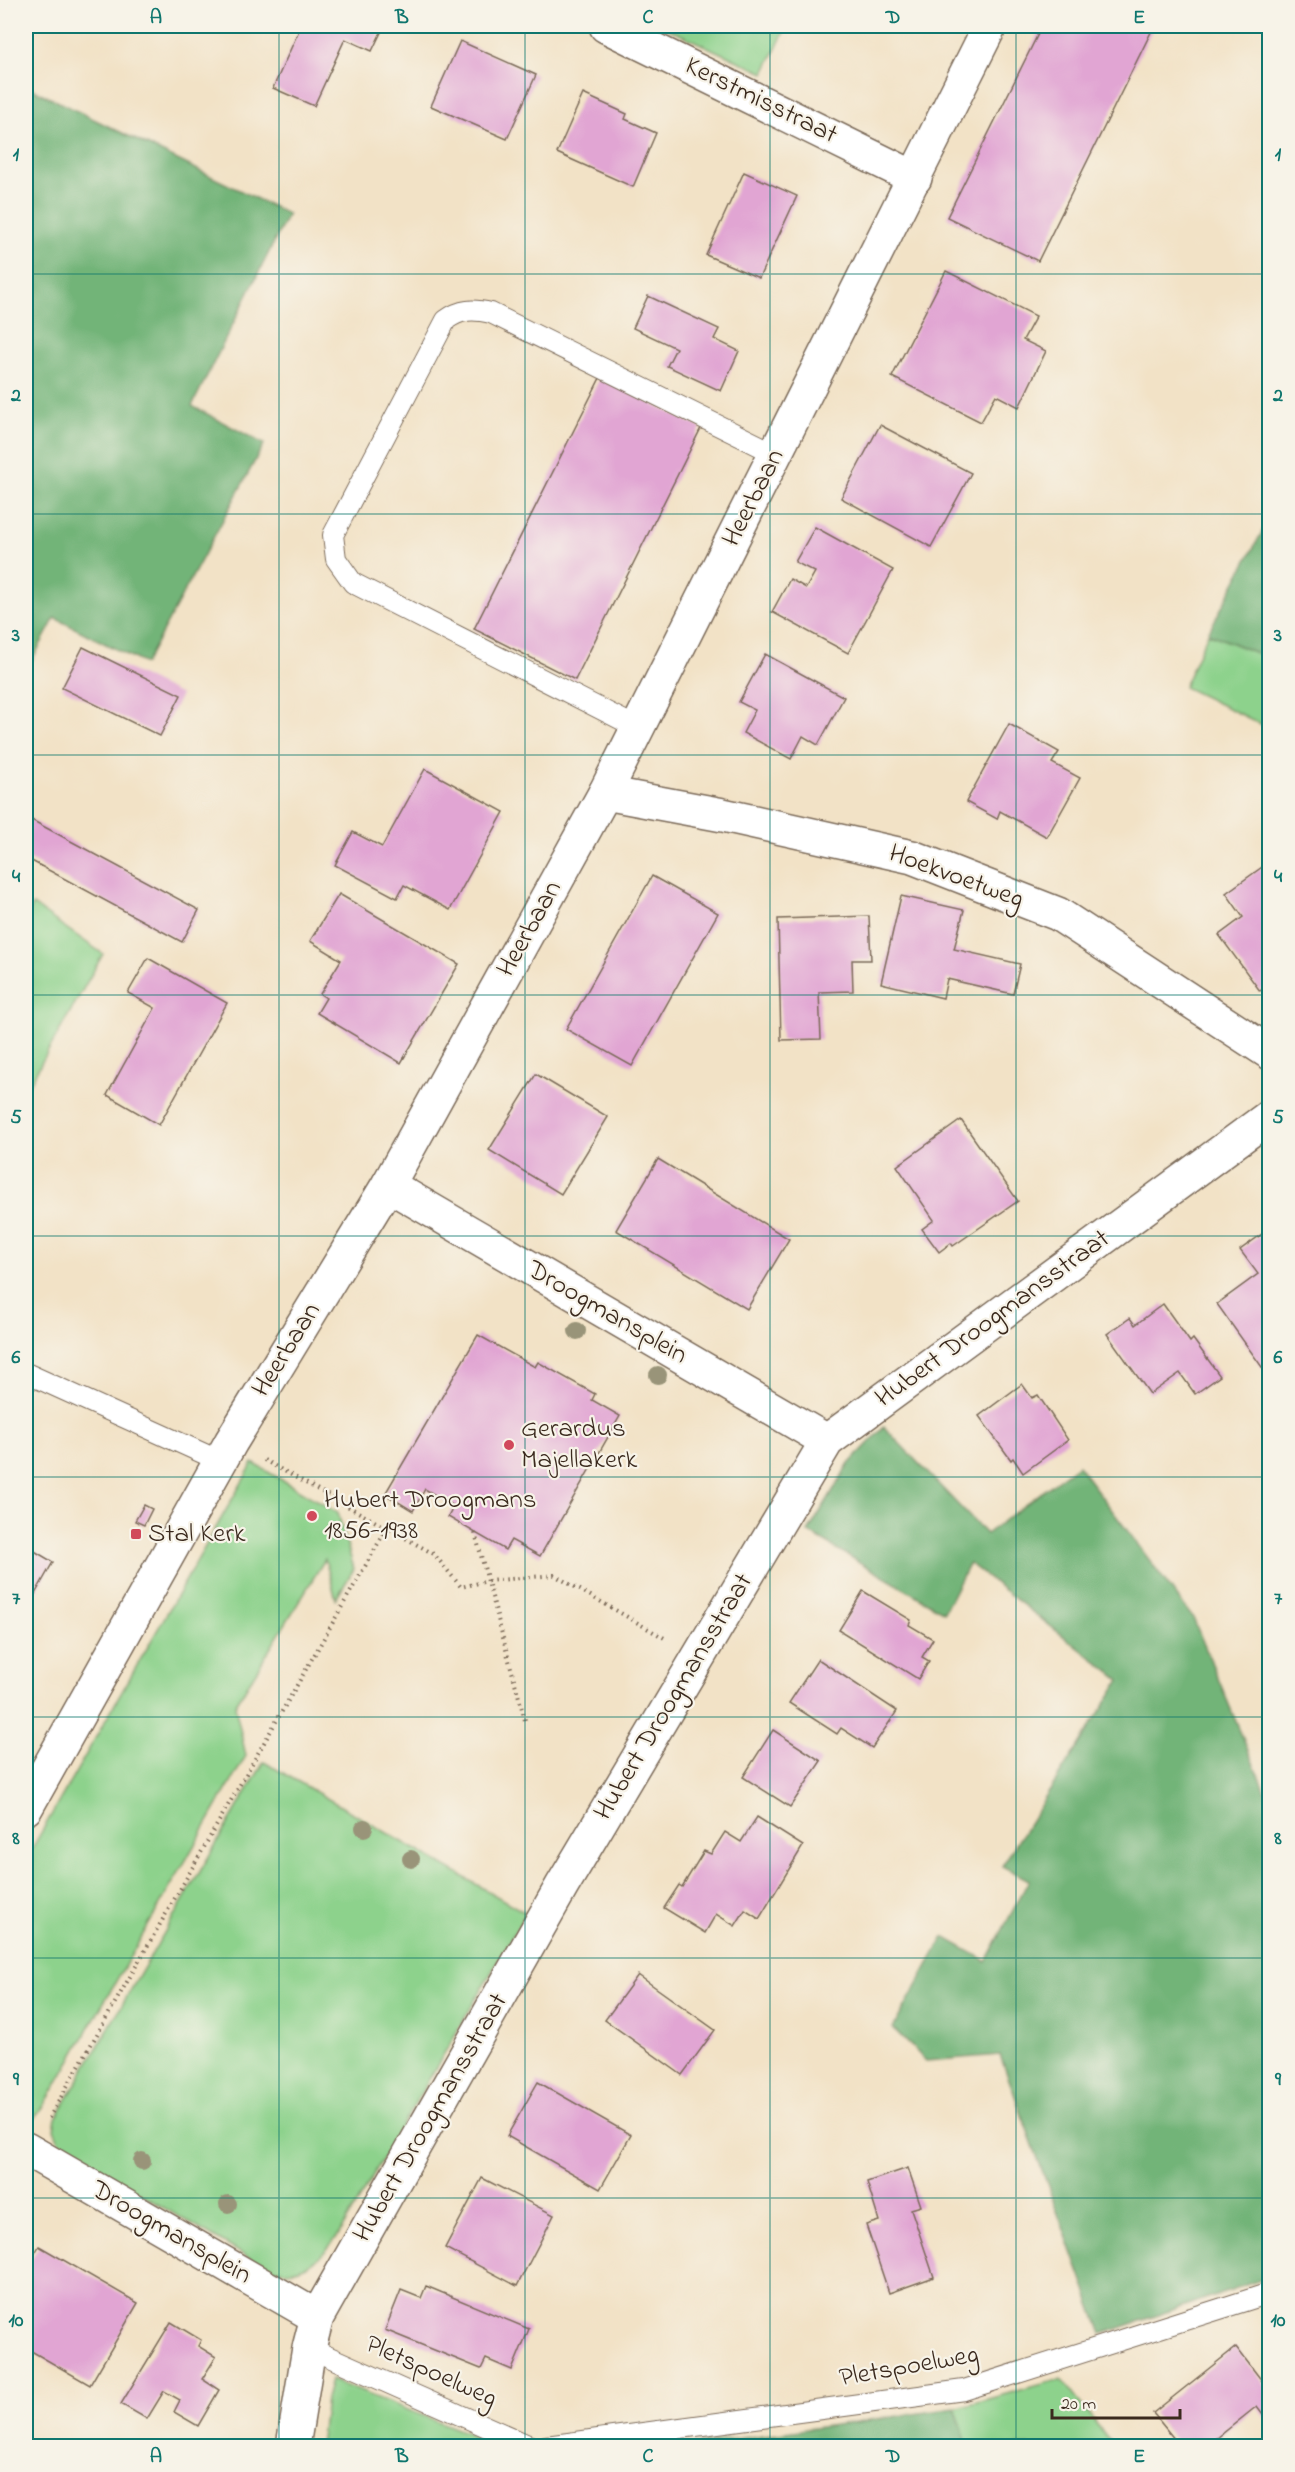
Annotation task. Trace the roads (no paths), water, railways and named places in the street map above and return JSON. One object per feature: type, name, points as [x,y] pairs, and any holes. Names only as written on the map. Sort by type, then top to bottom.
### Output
[{"type":"street","name":"Kerstmisstraat","points":[[606,26],[915,178]]},
{"type":"street","name":"Heerbaan","points":[[26,1808],[225,1451],[388,1185],[605,794],[990,26]]},
{"type":"street","name":"Hoekvoetweg","points":[[605,794],[723,815],[912,857],[1058,914],[1269,1053]]},
{"type":"street","name":"Hubert Droogmansstraat","points":[[293,2446],[309,2348],[317,2317],[562,1886],[827,1441],[1269,1116]]},
{"type":"street","name":"Droogmansplein","points":[[388,1185],[827,1441]]},
{"type":"street","name":"Droogmansplein","points":[[28,2150],[317,2317]]},
{"type":"lane","points":[[639,728],[353,582],[336,560],[333,535],[446,320],[458,311],[475,309],[491,313],[776,454]]},
{"type":"lane","points":[[26,1374],[225,1451]]},
{"type":"lane","name":"Pletspoelweg","points":[[546,2446],[964,2390],[1269,2293]]},
{"type":"lane","name":"Pletspoelweg","points":[[309,2348],[530,2446]]},
{"type":"place","name":"Gerardus Majellakerk","points":[[509,1445]]},
{"type":"place","name":"Hubert Droogmans 1856-1938","points":[[312,1516]]},
{"type":"place","name":"Stal Kerk","points":[[136,1534]]}]
